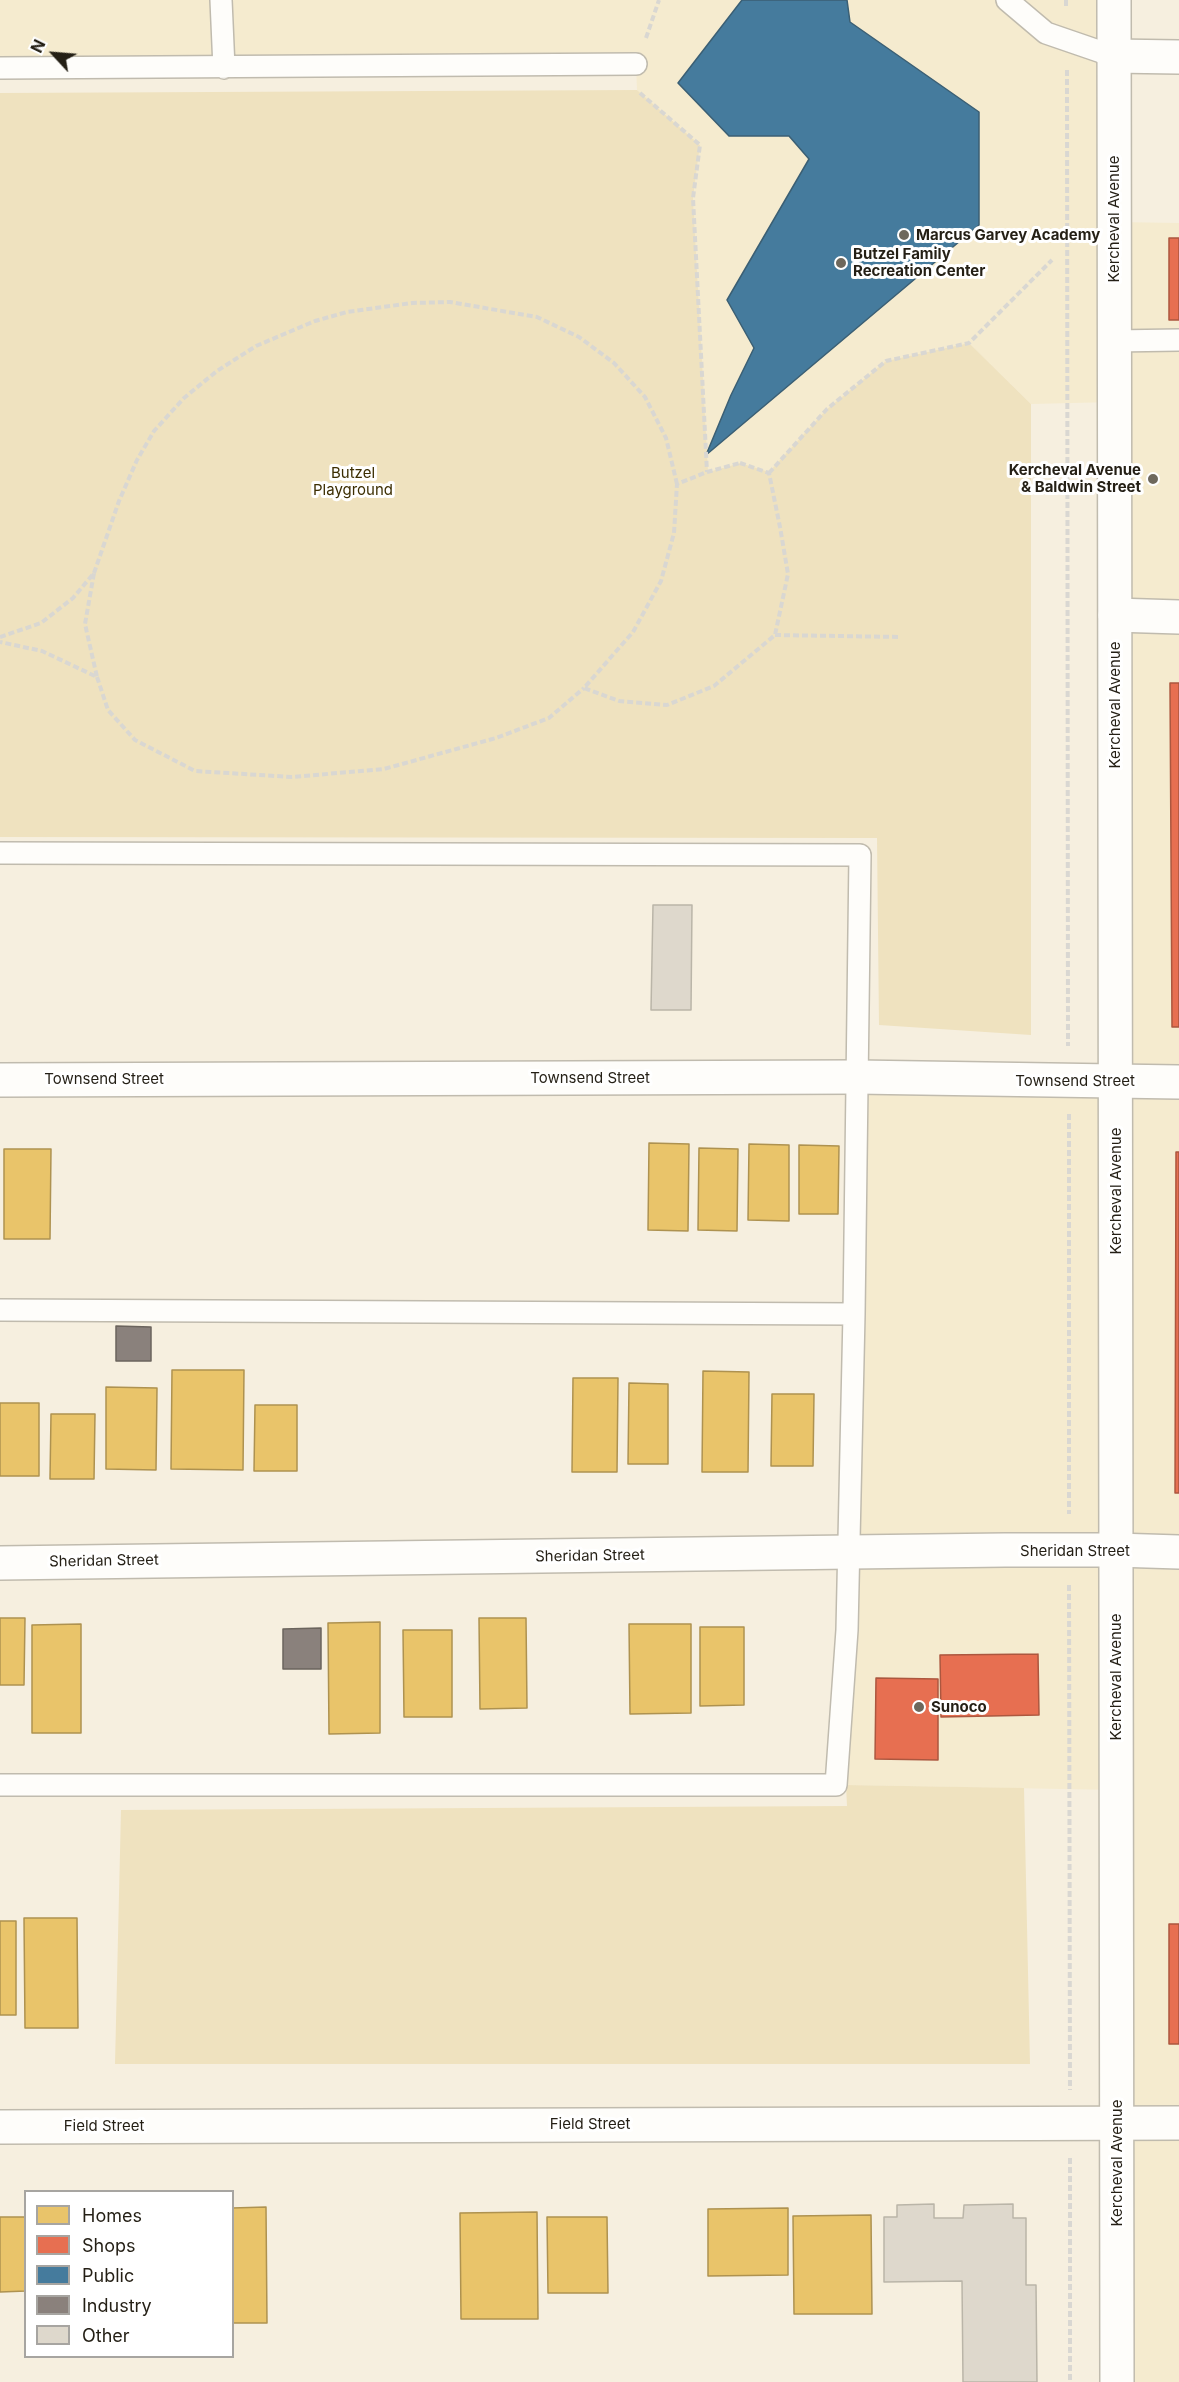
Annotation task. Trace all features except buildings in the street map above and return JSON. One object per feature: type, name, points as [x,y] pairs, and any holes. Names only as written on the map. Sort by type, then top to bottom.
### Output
[{"type":"street","name":"Kercheval Avenue","points":[[1114,0],[1118,2382]]},
{"type":"street","points":[[1113,56],[1179,57]]},
{"type":"street","points":[[1115,615],[1179,616]]},
{"type":"street","name":"Townsend Street","points":[[0,1080],[857,1077],[1179,1082]]},
{"type":"street","name":"Sheridan Street","points":[[0,1563],[1069,1550],[1179,1552]]},
{"type":"street","name":"Field Street","points":[[0,2127],[1179,2123]]},
{"type":"lane","points":[[220,0],[224,68]]},
{"type":"lane","points":[[1007,0],[1046,33],[1113,56]]},
{"type":"lane","points":[[0,68],[636,64]]},
{"type":"lane","points":[[1114,341],[1179,340]]},
{"type":"lane","points":[[0,853],[860,855],[847,1630],[836,1785],[0,1785]]},
{"type":"lane","points":[[0,1310],[854,1314]]},
{"type":"path","points":[[659,0],[636,64],[637,90],[700,145],[693,198],[707,472]]},
{"type":"path","points":[[1066,0],[1070,2382]]},
{"type":"path","points":[[769,473],[827,409],[886,361],[969,342],[1052,260]]},
{"type":"path","points":[[450,302],[537,318],[579,337],[614,363],[645,397],[666,438],[678,484],[674,533],[661,581],[633,632],[584,688],[549,718],[496,738],[384,769],[292,777],[195,771],[135,740],[108,710],[97,677],[85,624],[94,573],[119,501],[137,460],[154,430],[184,398],[217,371],[256,346],[315,321],[347,312],[412,303],[450,302]]},
{"type":"path","points":[[678,484],[707,472],[740,463],[769,473]]},
{"type":"path","points":[[584,688],[619,701],[667,705],[714,686],[775,635],[788,574],[769,473]]},
{"type":"path","points":[[0,637],[41,623],[73,598],[94,573]]},
{"type":"path","points":[[775,635],[901,637]]},
{"type":"path","points":[[0,642],[42,651],[97,677]]},
{"type":"shaded area","points":[[0,0],[1113,0],[1114,222],[1179,223],[1179,2382],[1117,2382],[1117,1790],[846,1785],[857,1077],[1116,1081],[1114,402],[1031,404],[969,343],[886,361],[827,409],[769,473],[740,463],[707,472],[693,198],[700,145],[637,90],[636,64],[0,68]]},
{"type":"green space","name":"Butzel Playground","points":[[637,90],[700,145],[693,198],[708,472],[740,463],[769,472],[827,409],[886,361],[969,343],[1031,404],[1031,1035],[879,1025],[877,838],[0,837],[0,93]]},
{"type":"green space","points":[[846,1785],[1024,1788],[1030,2064],[115,2064],[121,1810],[847,1806]]},
{"type":"place","name":"Marcus Garvey Academy","points":[[904,235]]},
{"type":"place","name":"Butzel Family Recreation Center","points":[[841,263]]},
{"type":"place","name":"Kercheval Avenue & Baldwin Street","points":[[1153,479]]},
{"type":"place","name":"Sunoco","points":[[919,1707]]}]
